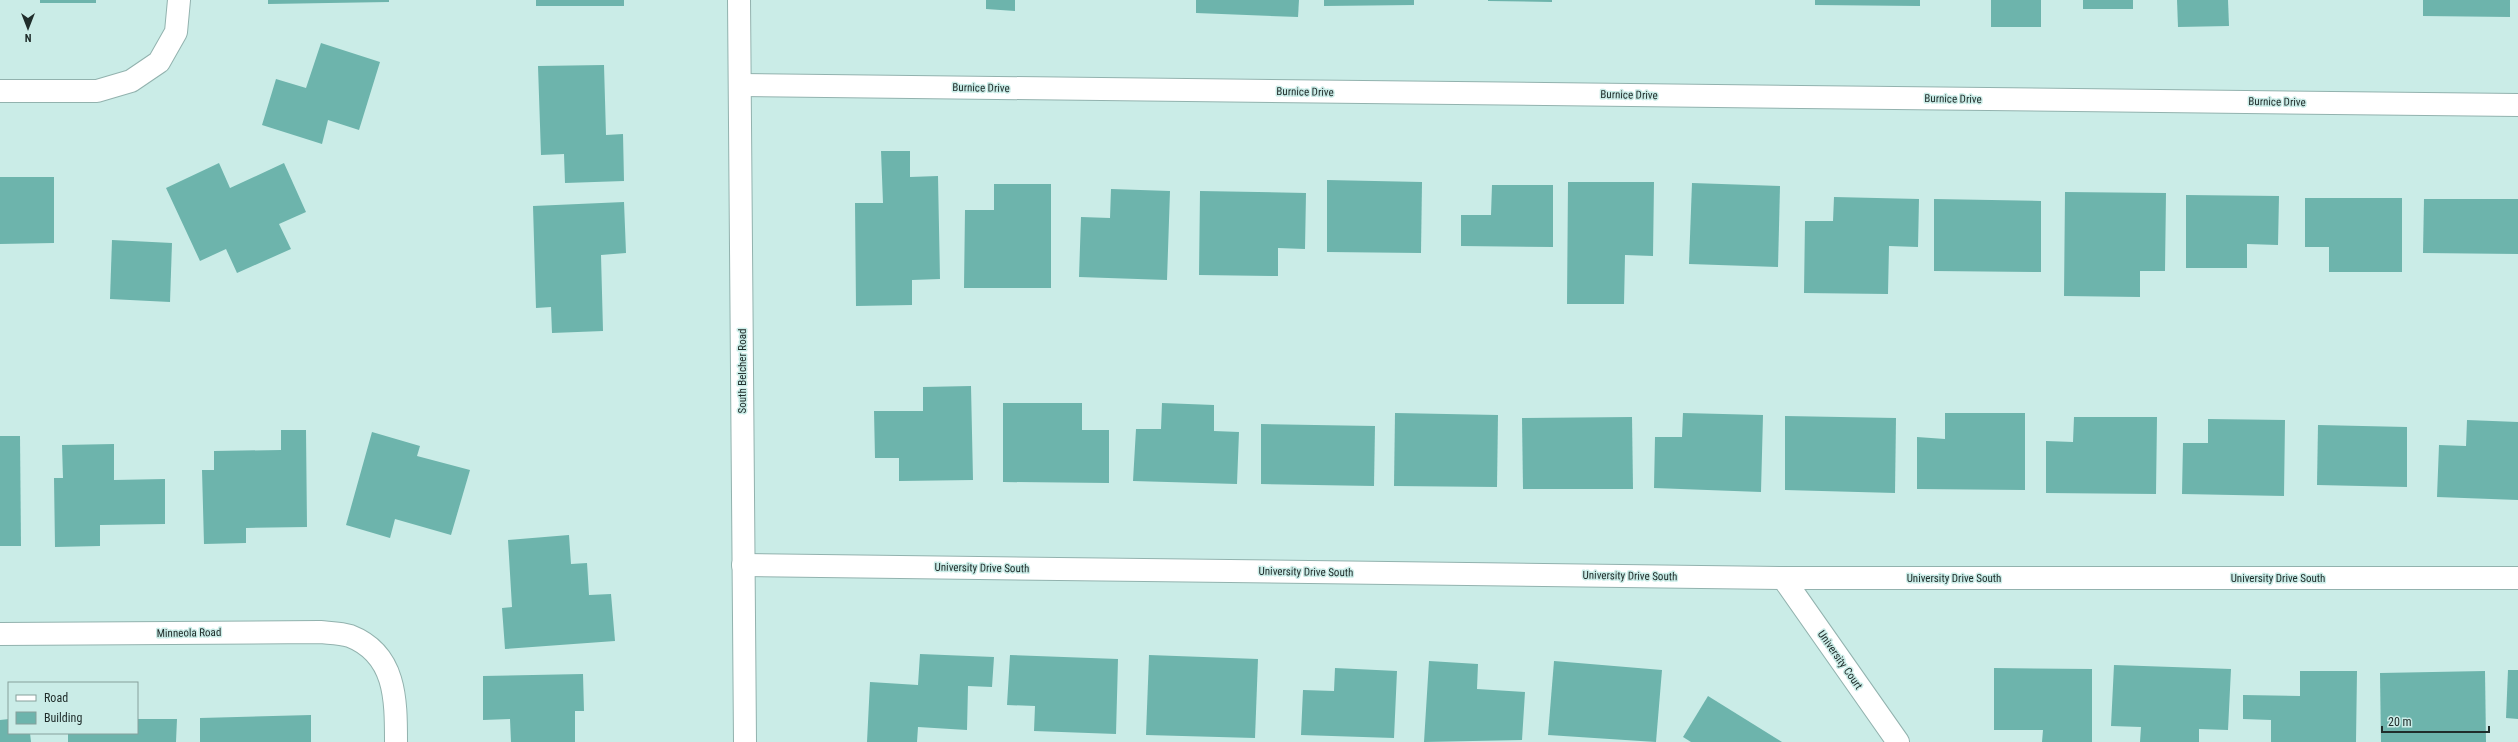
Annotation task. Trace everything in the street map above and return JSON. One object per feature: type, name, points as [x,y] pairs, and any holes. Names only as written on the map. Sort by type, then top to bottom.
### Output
[{"type":"street","points":[[0,91],[97,91],[131,81],[159,62],[176,32],[179,0]]},
{"type":"street","name":"South Belcher Road","points":[[739,0],[745,742]]},
{"type":"street","name":"Burnice Drive","points":[[740,85],[2518,105]]},
{"type":"street","name":"University Drive South","points":[[743,564],[1783,578],[2518,578]]},
{"type":"street","name":"University Court","points":[[1783,578],[1898,742]]},
{"type":"street","name":"Minneola Road","points":[[0,634],[320,632],[349,636],[375,649],[390,675],[396,705],[396,742]]},
{"type":"building","points":[[40,0],[96,0],[96,3],[40,3]]},
{"type":"building","points":[[268,0],[389,0],[389,2],[268,4]]},
{"type":"building","points":[[536,0],[624,0],[624,6],[536,6]]},
{"type":"building","points":[[986,0],[1015,0],[1015,11],[986,9]]},
{"type":"building","points":[[1196,0],[1299,0],[1298,17],[1196,13]]},
{"type":"building","points":[[1324,0],[1414,0],[1414,5],[1324,6]]},
{"type":"building","points":[[1552,0],[1552,2],[1488,1]]},
{"type":"building","points":[[1815,0],[1920,0],[1920,6],[1815,5]]},
{"type":"building","points":[[1991,0],[2041,0],[2041,27],[1991,27]]},
{"type":"building","points":[[2083,0],[2133,0],[2133,9],[2083,9]]},
{"type":"building","points":[[2177,0],[2228,0],[2229,26],[2178,27]]},
{"type":"building","points":[[2423,0],[2510,0],[2510,17],[2423,16]]},
{"type":"building","points":[[321,43],[380,62],[359,130],[328,120],[322,144],[262,125],[276,79],[306,88]]},
{"type":"building","points":[[604,65],[606,135],[623,134],[624,181],[565,183],[564,154],[541,155],[538,66]]},
{"type":"building","points":[[881,151],[910,151],[910,177],[938,176],[940,279],[912,280],[912,305],[856,306],[855,203],[883,203]]},
{"type":"building","points":[[219,163],[230,188],[284,163],[306,212],[279,224],[291,249],[237,273],[226,249],[200,261],[166,188]]},
{"type":"building","points":[[0,177],[54,177],[54,243],[0,244]]},
{"type":"building","points":[[1327,180],[1422,182],[1421,253],[1327,252]]},
{"type":"building","points":[[1568,182],[1654,182],[1653,256],[1625,255],[1624,304],[1567,304]]},
{"type":"building","points":[[1692,183],[1780,186],[1778,267],[1689,264]]},
{"type":"building","points":[[994,184],[1051,184],[1051,288],[964,288],[965,210],[994,210]]},
{"type":"building","points":[[1492,185],[1553,185],[1553,247],[1461,246],[1461,215],[1491,215]]},
{"type":"building","points":[[1111,189],[1170,191],[1167,280],[1079,277],[1081,217],[1110,218]]},
{"type":"building","points":[[1200,191],[1306,193],[1305,249],[1278,248],[1278,276],[1199,275]]},
{"type":"building","points":[[2065,192],[2166,193],[2165,271],[2140,271],[2140,297],[2064,296]]},
{"type":"building","points":[[2186,195],[2279,196],[2278,245],[2247,244],[2247,268],[2186,268]]},
{"type":"building","points":[[1834,197],[1919,199],[1918,247],[1889,246],[1888,294],[1804,293],[1805,221],[1833,221]]},
{"type":"building","points":[[2305,198],[2402,198],[2402,272],[2329,272],[2329,247],[2305,247]]},
{"type":"building","points":[[1934,199],[2041,201],[2041,272],[1934,271]]},
{"type":"building","points":[[2424,199],[2518,199],[2518,254],[2423,253]]},
{"type":"building","points":[[624,202],[626,253],[601,255],[603,331],[552,333],[551,307],[536,308],[533,206]]},
{"type":"building","points":[[112,240],[172,243],[170,302],[110,299]]},
{"type":"building","points":[[971,386],[973,480],[899,481],[899,458],[875,458],[874,411],[923,411],[923,387]]},
{"type":"building","points":[[1003,403],[1082,403],[1082,430],[1109,430],[1109,483],[1003,482]]},
{"type":"building","points":[[1162,403],[1214,405],[1214,431],[1239,432],[1237,484],[1133,481],[1136,429],[1161,429]]},
{"type":"building","points":[[1395,413],[1498,415],[1497,487],[1394,486]]},
{"type":"building","points":[[1683,413],[1763,415],[1761,492],[1654,488],[1655,437],[1682,437]]},
{"type":"building","points":[[1945,413],[2025,413],[2025,490],[1917,489],[1917,437],[1945,439]]},
{"type":"building","points":[[1785,416],[1896,418],[1895,493],[1785,490]]},
{"type":"building","points":[[1632,417],[1633,489],[1523,489],[1522,418]]},
{"type":"building","points":[[2074,417],[2157,417],[2156,494],[2046,493],[2046,441],[2073,442]]},
{"type":"building","points":[[2208,419],[2285,420],[2284,496],[2182,494],[2183,443],[2208,443]]},
{"type":"building","points":[[2467,420],[2518,422],[2518,500],[2437,497],[2439,445],[2466,446]]},
{"type":"building","points":[[1261,424],[1375,426],[1374,486],[1261,484]]},
{"type":"building","points":[[2318,425],[2407,427],[2407,487],[2317,485]]},
{"type":"building","points":[[281,430],[306,430],[307,527],[246,528],[246,543],[204,544],[202,470],[214,470],[214,451],[281,450]]},
{"type":"building","points":[[372,432],[420,446],[417,456],[470,470],[451,535],[395,519],[390,538],[346,525]]},
{"type":"building","points":[[0,436],[20,436],[21,546],[0,546]]},
{"type":"building","points":[[114,444],[114,480],[165,479],[165,524],[100,525],[100,546],[55,547],[54,478],[63,478],[62,445]]},
{"type":"building","points":[[569,535],[571,564],[587,563],[589,595],[611,594],[615,641],[505,649],[502,608],[512,607],[508,540]]},
{"type":"building","points":[[920,654],[994,657],[992,687],[968,686],[967,730],[918,727],[917,742],[867,742],[870,682],[918,685]]},
{"type":"building","points":[[1010,655],[1118,659],[1116,734],[1034,731],[1035,706],[1007,705]]},
{"type":"building","points":[[1149,655],[1258,659],[1255,738],[1146,735]]},
{"type":"building","points":[[1429,661],[1478,664],[1477,689],[1525,692],[1522,740],[1424,742]]},
{"type":"building","points":[[1554,661],[1662,670],[1656,742],[1548,735]]},
{"type":"building","points":[[2114,665],[2231,669],[2228,730],[2199,729],[2199,742],[2140,742],[2141,727],[2111,726]]},
{"type":"building","points":[[1335,668],[1397,671],[1394,738],[1301,735],[1303,690],[1334,691]]},
{"type":"building","points":[[1994,668],[2092,669],[2092,742],[2042,742],[2043,730],[1994,730]]},
{"type":"building","points":[[2508,670],[2518,670],[2518,719],[2506,718]]},
{"type":"building","points":[[2300,671],[2357,671],[2356,742],[2271,742],[2271,720],[2243,719],[2243,695],[2300,696]]},
{"type":"building","points":[[2485,671],[2486,742],[2381,742],[2380,673]]},
{"type":"building","points":[[583,674],[584,711],[575,711],[575,742],[511,742],[510,719],[483,720],[483,676]]},
{"type":"building","points":[[1708,696],[1782,742],[1691,742],[1683,737]]},
{"type":"building","points":[[311,715],[311,742],[200,742],[200,718]]},
{"type":"building","points":[[8,719],[8,734],[30,734],[31,742],[0,742],[0,720]]},
{"type":"building","points":[[138,719],[177,719],[176,742],[68,742],[68,734],[138,734]]}]
